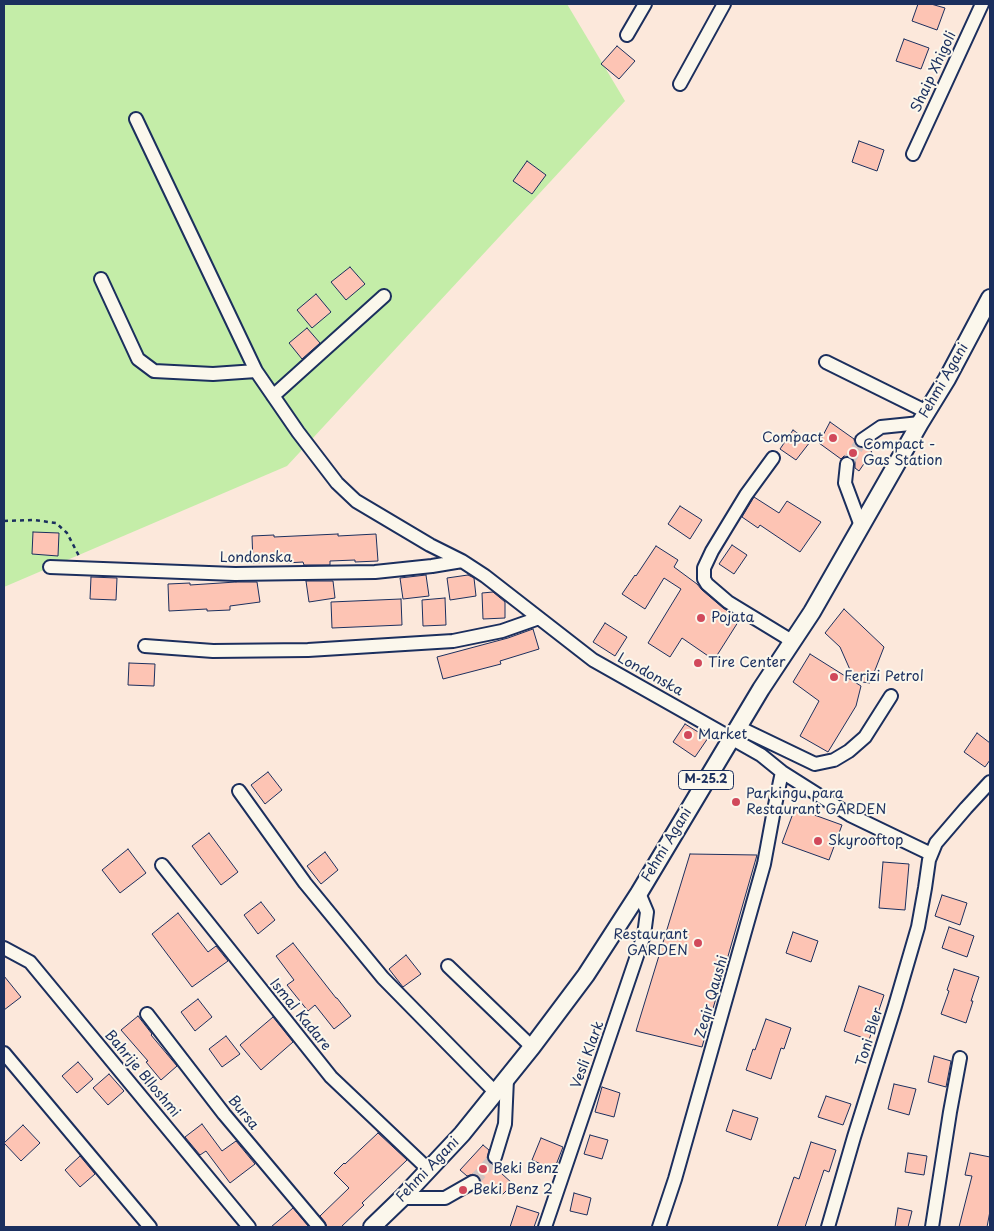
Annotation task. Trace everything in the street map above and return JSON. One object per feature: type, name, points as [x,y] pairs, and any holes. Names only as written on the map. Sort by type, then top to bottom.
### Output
[{"type":"main road","name":"Fehmi Agani","points":[[372,1227],[462,1134],[532,1047],[586,975],[639,893],[735,733],[812,612],[947,378],[990,298]]},
{"type":"street","points":[[627,36],[645,4]]},
{"type":"street","points":[[680,84],[724,4]]},
{"type":"street","name":"Shaip Xhigoli","points":[[913,154],[982,4]]},
{"type":"street","name":"Londonska","points":[[136,119],[256,371],[298,432],[338,484],[356,501],[485,576],[593,660],[735,733]]},
{"type":"street","points":[[101,279],[138,359],[154,370],[213,374],[256,371]]},
{"type":"street","points":[[273,396],[384,296]]},
{"type":"street","points":[[826,362],[923,418]]},
{"type":"street","points":[[862,440],[881,427],[923,418]]},
{"type":"street","points":[[773,458],[746,495],[712,552],[704,568],[704,579],[707,584],[728,602],[792,641]]},
{"type":"street","points":[[847,464],[845,483],[861,526]]},
{"type":"street","name":"Londonska","points":[[50,567],[235,574],[375,572],[462,561]]},
{"type":"street","points":[[145,646],[213,650],[308,650],[453,641],[502,631],[539,618]]},
{"type":"street","points":[[735,733],[815,764],[834,760],[849,751],[865,737],[891,696]]},
{"type":"street","points":[[735,733],[782,772],[850,815],[932,854]]},
{"type":"street","name":"Zeqir Qaushi","points":[[660,1227],[678,1170],[764,864],[782,772]]},
{"type":"street","name":"Toni Bler","points":[[828,1227],[918,927],[929,860],[936,844],[990,782]]},
{"type":"street","points":[[239,791],[305,883],[383,978],[496,1093]]},
{"type":"street","name":"Ismal Kadare","points":[[162,865],[331,1077],[429,1170]]},
{"type":"street","name":"Vesli Klark","points":[[545,1227],[644,935],[647,912],[639,893]]},
{"type":"street","name":"Bahrije Blloshmi","points":[[4,948],[30,962],[249,1227]]},
{"type":"street","points":[[448,966],[532,1047]]},
{"type":"street","name":"Bursa","points":[[147,1014],[224,1114],[320,1227]]},
{"type":"street","points":[[4,1053],[150,1227]]},
{"type":"street","points":[[932,1227],[960,1058]]},
{"type":"street","points":[[496,1157],[505,1124],[507,1079]]},
{"type":"street","points":[[402,1198],[445,1198],[473,1182]]},
{"type":"path","points":[[4,522],[34,520],[56,523],[67,533],[85,568]]},
{"type":"green space","points":[[4,4],[567,4],[625,101],[287,466],[4,587]]},
{"type":"building","points":[[918,4],[931,4],[945,8],[937,30],[912,21]]},
{"type":"building","points":[[904,39],[929,48],[921,69],[896,61]]},
{"type":"building","points":[[617,46],[635,61],[619,79],[601,64]]},
{"type":"building","points":[[859,141],[884,150],[877,171],[852,162]]},
{"type":"building","points":[[527,161],[546,175],[532,194],[513,181]]},
{"type":"building","points":[[350,267],[365,284],[346,300],[331,282]]},
{"type":"building","points":[[316,294],[331,312],[312,328],[297,310]]},
{"type":"building","points":[[307,328],[320,343],[302,359],[289,343]]},
{"type":"building","points":[[830,422],[854,439],[858,447],[866,447],[872,452],[859,471],[855,468],[855,461],[851,457],[844,456],[841,459],[819,443]]},
{"type":"building","points":[[793,430],[810,442],[796,460],[780,449]]},
{"type":"building","points":[[754,497],[779,513],[787,501],[821,522],[800,552],[760,525],[758,528],[742,517]]},
{"type":"building","points":[[680,506],[702,520],[690,539],[668,524]]},
{"type":"building","points":[[33,532],[59,533],[58,556],[32,554]]},
{"type":"building","points":[[338,534],[338,536],[376,534],[378,561],[330,561],[330,565],[304,565],[303,562],[286,563],[286,561],[253,563],[252,536],[274,535],[274,537]]},
{"type":"building","points":[[732,545],[747,555],[734,574],[719,564]]},
{"type":"building","points":[[656,546],[678,560],[674,567],[697,584],[723,608],[740,619],[714,660],[682,638],[670,657],[648,643],[681,589],[664,578],[645,609],[622,594]]},
{"type":"building","points":[[426,575],[429,596],[403,599],[400,578]]},
{"type":"building","points":[[468,575],[474,578],[476,596],[450,600],[447,578]]},
{"type":"building","points":[[91,577],[117,578],[116,600],[90,599]]},
{"type":"building","points":[[306,581],[333,581],[335,598],[309,602]]},
{"type":"building","points":[[257,582],[260,602],[230,606],[230,610],[169,611],[168,584],[190,583],[190,585]]},
{"type":"building","points":[[493,592],[505,602],[505,618],[483,619],[482,593]]},
{"type":"building","points":[[445,598],[446,625],[423,626],[422,600]]},
{"type":"building","points":[[401,599],[402,625],[332,628],[331,602]]},
{"type":"building","points":[[844,609],[884,647],[870,683],[855,681],[840,647],[825,633]]},
{"type":"building","points":[[605,623],[627,637],[615,656],[593,642]]},
{"type":"building","points":[[533,629],[539,649],[500,661],[501,664],[443,679],[437,657],[508,638]]},
{"type":"building","points":[[810,654],[861,686],[856,706],[828,752],[800,736],[819,701],[793,682]]},
{"type":"building","points":[[129,663],[155,664],[154,686],[128,685]]},
{"type":"building","points":[[685,724],[708,738],[695,757],[673,742]]},
{"type":"building","points":[[977,733],[990,743],[990,760],[985,767],[964,752]]},
{"type":"building","points":[[268,772],[282,790],[265,804],[251,785]]},
{"type":"building","points":[[795,808],[842,825],[829,860],[782,843]]},
{"type":"building","points":[[209,833],[238,872],[221,885],[192,846]]},
{"type":"building","points":[[128,849],[146,873],[120,893],[102,870]]},
{"type":"building","points":[[325,852],[338,870],[321,884],[307,866]]},
{"type":"building","name":"Restaurant GARDEN","points":[[690,854],[757,855],[702,1047],[636,1031]]},
{"type":"building","points":[[883,862],[909,864],[905,910],[879,908]]},
{"type":"building","points":[[942,895],[967,903],[960,925],[935,916]]},
{"type":"building","points":[[261,902],[275,920],[258,934],[244,915]]},
{"type":"building","points":[[178,913],[208,952],[216,946],[228,961],[192,987],[152,934]]},
{"type":"building","points":[[949,927],[974,936],[967,957],[942,948]]},
{"type":"building","points":[[793,932],[818,941],[811,962],[786,953]]},
{"type":"building","points":[[293,943],[351,1016],[334,1029],[315,1005],[308,1011],[287,985],[294,980],[276,956]]},
{"type":"building","points":[[406,955],[421,974],[403,987],[389,969]]},
{"type":"building","points":[[954,969],[979,977],[966,1023],[941,1014]]},
{"type":"building","points":[[4,976],[21,997],[4,1010]]},
{"type":"building","points":[[859,986],[884,995],[869,1040],[844,1031]]},
{"type":"building","points":[[198,999],[212,1017],[195,1031],[181,1012]]},
{"type":"building","points":[[138,1016],[177,1066],[161,1080],[146,1062],[148,1061],[121,1030]]},
{"type":"building","points":[[273,1017],[293,1042],[261,1070],[240,1045]]},
{"type":"building","points":[[766,1019],[791,1028],[784,1049],[781,1048],[771,1079],[746,1070]]},
{"type":"building","points":[[226,1036],[240,1054],[222,1067],[209,1049]]},
{"type":"building","points":[[934,1056],[951,1061],[946,1087],[928,1082]]},
{"type":"building","points":[[78,1062],[93,1079],[77,1093],[62,1076]]},
{"type":"building","points":[[109,1074],[124,1091],[108,1105],[93,1088]]},
{"type":"building","points":[[894,1084],[916,1089],[909,1115],[888,1109]]},
{"type":"building","points":[[602,1087],[620,1093],[614,1117],[595,1112]]},
{"type":"building","points":[[826,1096],[851,1104],[843,1125],[818,1117]]},
{"type":"building","points":[[733,1110],[758,1118],[751,1140],[726,1131]]},
{"type":"building","points":[[202,1124],[222,1151],[236,1141],[255,1164],[230,1183],[206,1151],[200,1155],[185,1137]]},
{"type":"building","points":[[23,1125],[40,1143],[21,1161],[4,1143]]},
{"type":"building","points":[[378,1133],[407,1160],[362,1203],[364,1205],[341,1227],[327,1227],[320,1216],[349,1188],[334,1173]]},
{"type":"building","points":[[590,1135],[608,1140],[602,1159],[584,1154]]},
{"type":"building","points":[[541,1138],[563,1147],[554,1170],[532,1160]]},
{"type":"building","points":[[811,1142],[836,1150],[829,1172],[824,1170],[805,1227],[777,1227],[794,1177],[799,1179]]},
{"type":"building","name":"Beki Benz","points":[[483,1145],[489,1150],[487,1158],[489,1163],[496,1165],[501,1162],[506,1168],[501,1173],[513,1184],[503,1194],[499,1194],[490,1185],[485,1192],[479,1187],[481,1182],[477,1175],[467,1176],[460,1170]]},
{"type":"building","points":[[908,1153],[927,1156],[924,1175],[905,1172]]},
{"type":"building","points":[[970,1153],[990,1157],[990,1211],[987,1227],[959,1227],[972,1176],[965,1175]]},
{"type":"building","points":[[80,1156],[95,1174],[80,1187],[65,1170]]},
{"type":"building","points":[[574,1193],[591,1198],[587,1215],[570,1211]]},
{"type":"building","points":[[517,1206],[539,1213],[534,1227],[510,1227]]},
{"type":"building","points":[[293,1208],[309,1227],[271,1227]]},
{"type":"building","points":[[898,1208],[912,1211],[908,1227],[895,1227]]},
{"type":"tunnel","points":[[847,464],[862,440]]},
{"type":"tunnel","points":[[473,1182],[495,1157]]},
{"type":"place","name":"Compact","points":[[833,438]]},
{"type":"place","name":"Compact - Gas Station","points":[[853,453]]},
{"type":"place","name":"Pojata","points":[[701,618]]},
{"type":"place","name":"Tire Center","points":[[698,663]]},
{"type":"place","name":"Ferizi Petrol","points":[[834,677]]},
{"type":"place","name":"Market","points":[[688,735]]},
{"type":"place","name":"Parkingu para Restaurant GARDEN","points":[[736,802]]},
{"type":"place","name":"Skyrooftop","points":[[818,841]]},
{"type":"place","name":"Restaurant GARDEN","points":[[698,943]]},
{"type":"place","name":"Beki Benz","points":[[483,1169]]},
{"type":"place","name":"Beki Benz 2","points":[[463,1190]]}]
